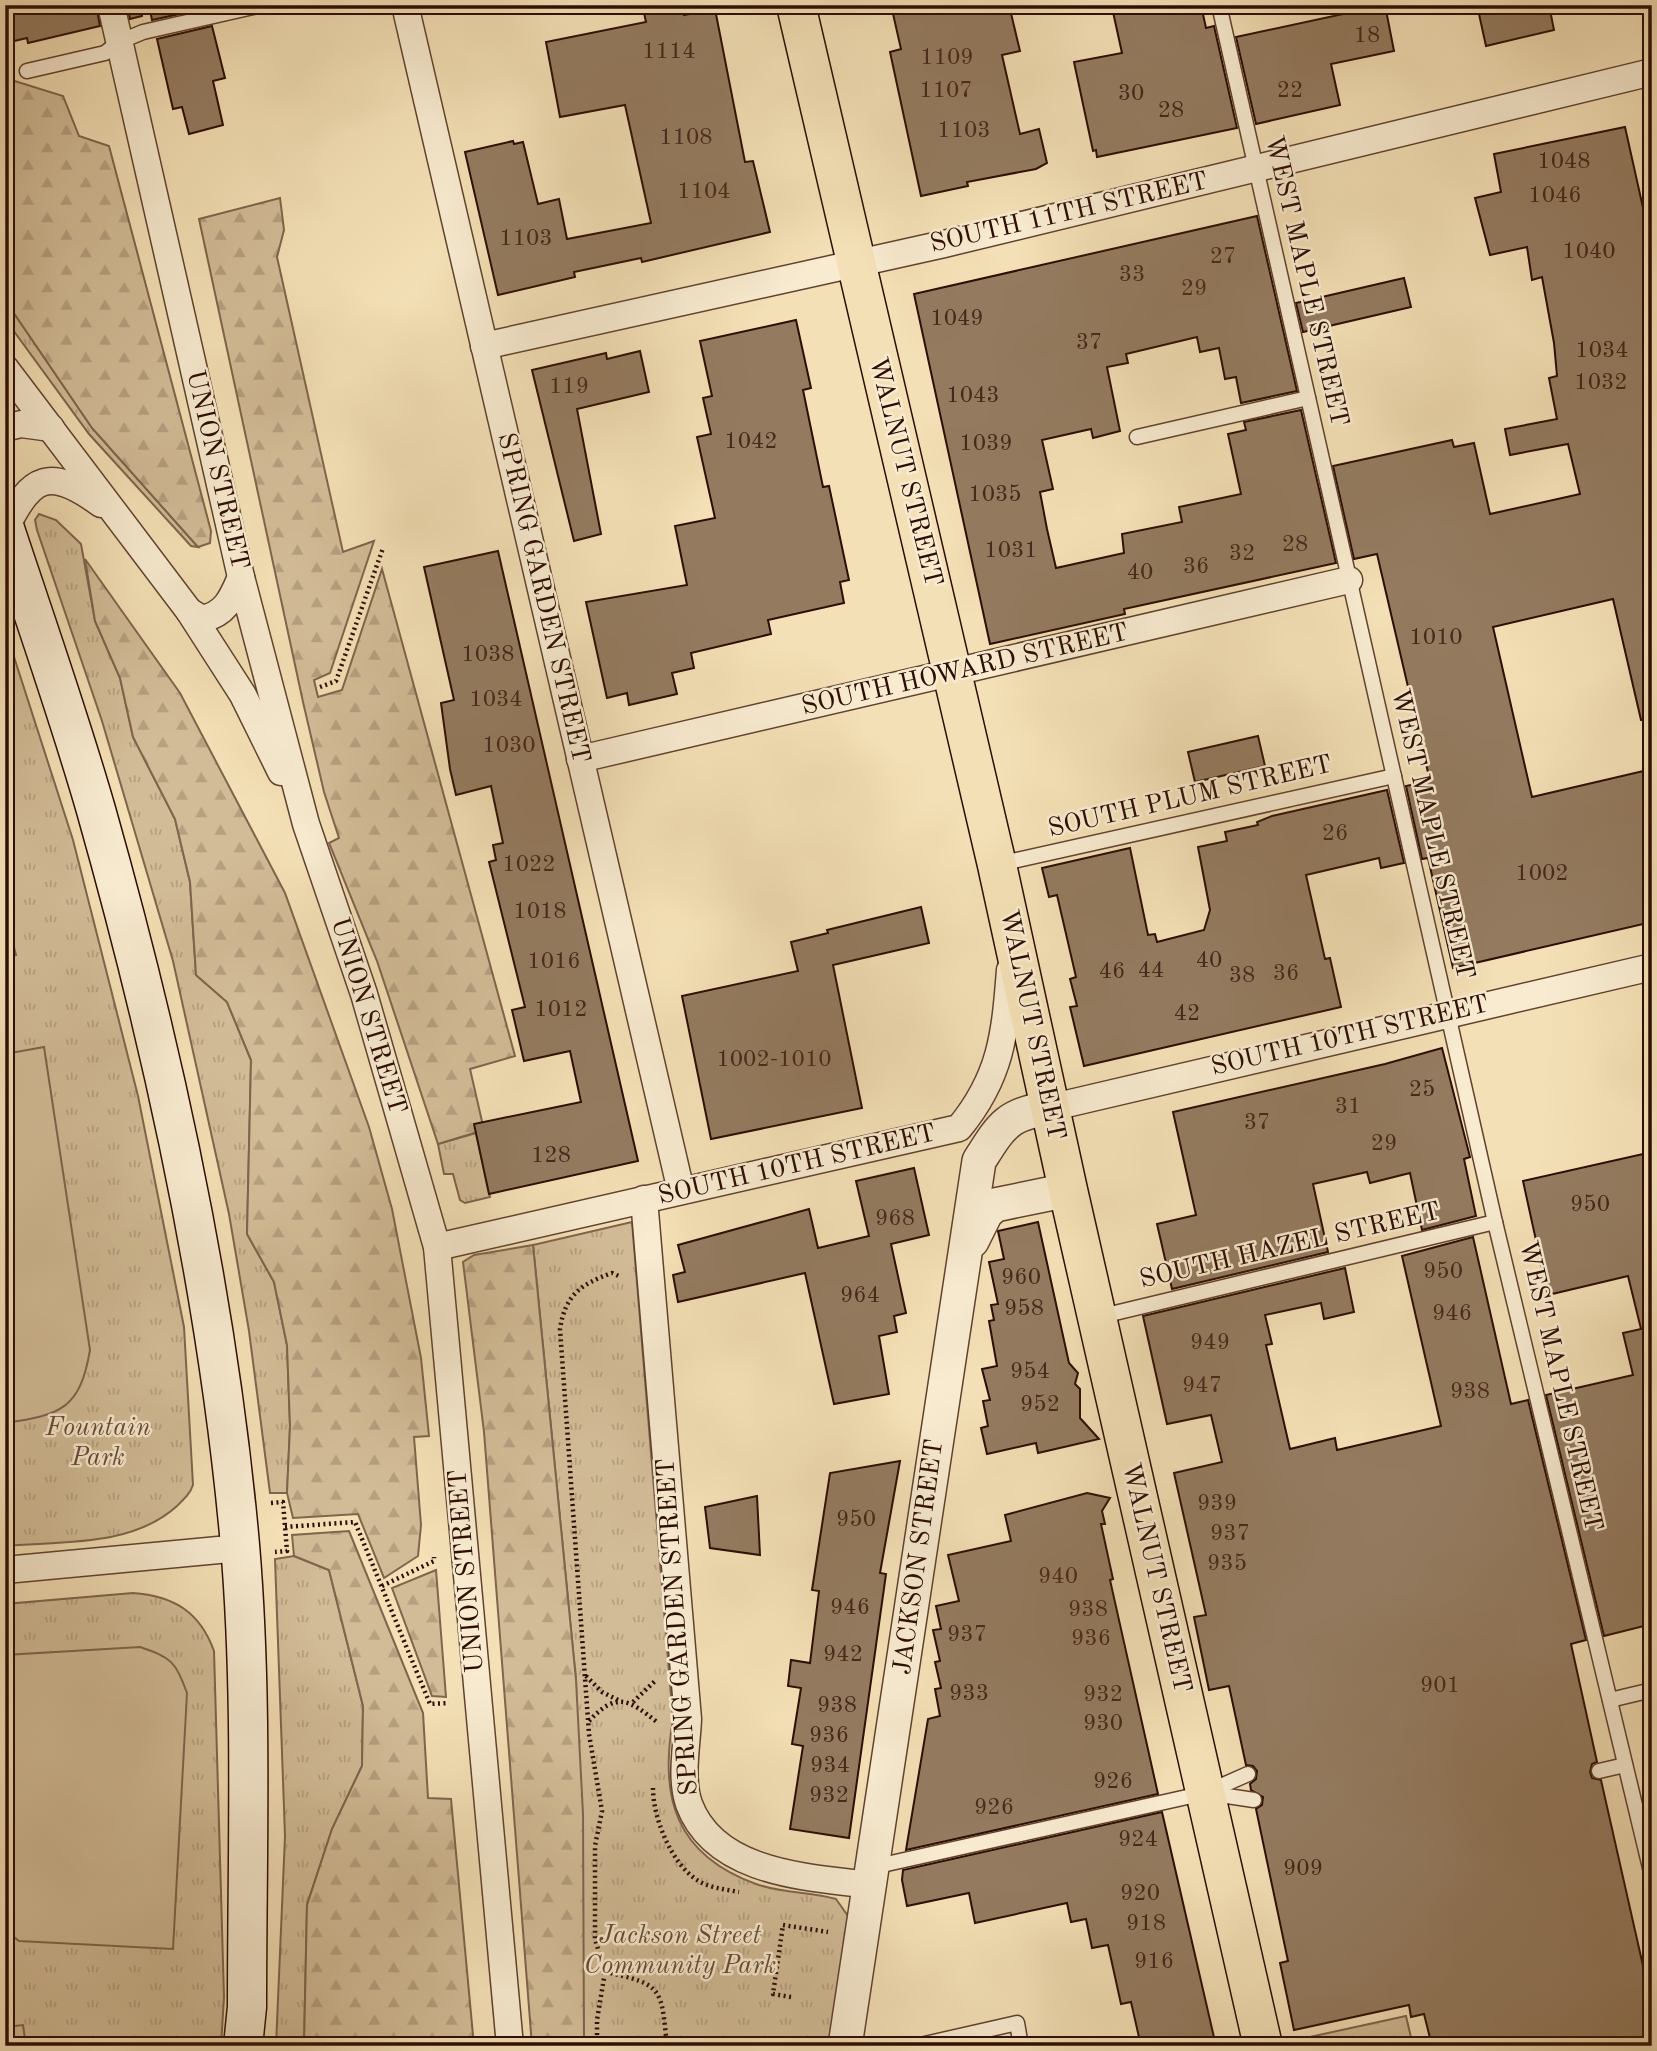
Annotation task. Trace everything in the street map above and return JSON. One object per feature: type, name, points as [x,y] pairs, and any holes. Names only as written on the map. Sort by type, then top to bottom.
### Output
[{"type":"main road","name":"WALNUT STREET","points":[[796,5],[997,865],[1096,1317],[1263,2046]]},
{"type":"main road","points":[[5,529],[95,807],[162,1071],[256,1550],[248,1703],[247,2007],[243,2046]]},
{"type":"street","name":"UNION STREET","points":[[111,5],[241,577],[306,824],[363,994],[437,1247],[510,2046]]},
{"type":"street","name":"SPRING GARDEN STREET","points":[[405,5],[681,1191]]},
{"type":"street","name":"SOUTH 11TH STREET","points":[[484,346],[1256,168],[1652,72]]},
{"type":"street","points":[[5,368],[189,611],[243,695],[306,824]]},
{"type":"street","points":[[5,428],[21,424],[51,428]]},
{"type":"street","points":[[5,529],[21,497],[36,484],[59,481],[80,489],[114,513]]},
{"type":"street","points":[[189,611],[202,620],[218,616],[230,602],[241,577]]},
{"type":"street","name":"SOUTH HOWARD STREET","points":[[580,759],[1349,580]]},
{"type":"street","name":"SOUTH 10TH STREET","points":[[437,1247],[958,1128],[980,1102],[997,1065],[1006,1024],[1013,937]]},
{"type":"street","name":"SOUTH 10TH STREET","points":[[1049,1108],[1652,967]]},
{"type":"street","name":"JACKSON STREET","points":[[845,2046],[979,1161],[1001,1126],[1017,1114],[1049,1108]]},
{"type":"street","points":[[958,1128],[975,1144],[979,1161]]},
{"type":"street","points":[[963,1262],[986,1213],[995,1205],[1068,1190]]},
{"type":"street","name":"SPRING GARDEN STREET","points":[[644,1199],[688,1718],[685,1779],[689,1803],[700,1825],[718,1844],[756,1865],[782,1872],[872,1876]]},
{"type":"street","points":[[5,1570],[256,1550]]},
{"type":"lane","points":[[27,71],[105,52],[119,42],[143,32],[262,5]]},
{"type":"lane","name":"WEST MAPLE STREET","points":[[1219,5],[1495,1222],[1652,1876]]},
{"type":"lane","points":[[1137,437],[1308,398]]},
{"type":"lane","name":"SOUTH PLUM STREET","points":[[997,865],[1394,776]]},
{"type":"lane","name":"SOUTH HAZEL STREET","points":[[1096,1317],[1495,1222]]},
{"type":"lane","points":[[1609,1700],[1652,1690]]},
{"type":"lane","points":[[1599,1771],[1625,1765]]},
{"type":"lane","points":[[872,1876],[1205,1793],[1248,1774]]},
{"type":"lane","points":[[1205,1793],[1254,1800]]},
{"type":"lane","points":[[915,2046],[1017,2023],[1021,2046]]},
{"type":"path","points":[[320,687],[335,681],[383,548]]},
{"type":"path","points":[[597,2046],[597,2020],[605,1972],[595,1938],[595,1846],[602,1811],[589,1721],[560,1329],[562,1312],[580,1286],[612,1273],[624,1278],[626,1287]]},
{"type":"path","points":[[256,1550],[287,1551],[283,1503],[267,1504]]},
{"type":"path","points":[[285,1527],[355,1522],[430,1704],[461,1703]]},
{"type":"path","points":[[382,1586],[434,1561],[433,1548]]},
{"type":"path","points":[[585,1675],[603,1692],[618,1700],[633,1702],[662,1725],[662,1717]]},
{"type":"path","points":[[633,1702],[658,1678],[660,1688]]},
{"type":"path","points":[[589,1721],[601,1708],[618,1700]]},
{"type":"path","points":[[653,1779],[653,1797],[659,1819],[686,1871],[716,1888],[750,1892]]},
{"type":"path","points":[[791,1997],[773,1994],[783,1925],[839,1934]]},
{"type":"path","points":[[605,1972],[633,1978],[654,1988],[661,1998],[667,2046]]},
{"type":"green space","points":[[5,78],[63,96],[79,136],[109,146],[211,531],[210,543],[198,547],[92,428],[5,300]]},
{"type":"green space","points":[[280,198],[284,230],[277,257],[343,552],[374,541],[330,673],[314,680],[318,697],[342,690],[382,569],[515,1056],[470,1069],[484,1130],[438,1144],[377,961],[329,843],[339,838],[324,792],[303,702],[199,219]]},
{"type":"green space","points":[[5,300],[92,428],[198,547],[191,546],[89,434],[5,319]]},
{"type":"green space","points":[[39,514],[56,520],[81,544],[95,621],[120,678],[133,737],[175,819],[190,882],[196,975],[227,1002],[251,1060],[247,1234],[274,1282],[287,1345],[290,1426],[287,1493],[270,1493],[249,1331],[229,1214],[173,961],[102,721],[37,530],[35,520]]},
{"type":"green space","points":[[85,559],[180,693],[285,893],[369,1127],[392,1209],[421,1358],[429,1436],[414,1437],[421,1525],[418,1556],[384,1578],[358,1514],[293,1518],[287,1493],[290,1426],[287,1345],[274,1282],[247,1234],[251,1060],[227,1002],[196,975],[190,882],[175,819],[133,737],[120,678],[95,621]]},
{"type":"green space","name":"Fountain Park","points":[[5,629],[73,840],[138,1096],[184,1327],[193,1485],[177,1506],[139,1529],[96,1540],[5,1546]]},
{"type":"green space","points":[[5,914],[16,955],[5,958]]},
{"type":"green space","points":[[44,1047],[90,1350],[80,1385],[65,1406],[40,1417],[5,1423],[5,1054]]},
{"type":"green space","points":[[476,1133],[490,1197],[465,1203],[460,1200],[453,1174],[444,1174],[438,1144]]},
{"type":"green space","name":"Jackson Street Community Park","points":[[632,1222],[673,1720],[669,1748],[672,1799],[679,1820],[691,1840],[707,1857],[729,1872],[766,1887],[836,1899],[848,1916],[829,2046],[584,2046],[576,1680],[533,1245]]},
{"type":"green space","points":[[533,1245],[576,1680],[583,1814],[584,2046],[532,2046],[484,1432],[463,1262],[474,1255]]},
{"type":"green space","points":[[349,1531],[423,1713],[428,1798],[451,1799],[474,2046],[304,2046],[307,1905],[332,1829],[362,1766],[363,1706],[329,1570],[294,1556],[292,1535]]},
{"type":"green space","points":[[294,1556],[329,1570],[363,1706],[362,1766],[332,1829],[307,1905],[304,2046],[276,2046],[285,1836],[275,1559]]},
{"type":"green space","points":[[436,1570],[446,1697],[432,1696],[392,1588]]},
{"type":"green space","points":[[133,1593],[161,1598],[184,1609],[201,1626],[214,1651],[224,1997],[221,2046],[5,2046],[5,1604]]},
{"type":"green space","points":[[140,1647],[171,1662],[187,1693],[173,1949],[19,1941],[5,1930],[5,1655]]},
{"type":"green space","points":[[1406,2016],[1413,2046],[1307,2046],[1305,2038]]},
{"type":"green space","points":[[23,2025],[26,2046],[5,2046],[5,2027]]},
{"type":"building","points":[[5,5],[96,5],[100,26],[28,43],[27,38],[10,42]]},
{"type":"building","points":[[127,5],[141,5],[142,16],[130,19]]},
{"type":"building","points":[[149,5],[207,5],[207,8],[152,20]]},
{"type":"building","points":[[891,5],[1009,5],[1020,51],[1002,55],[1020,134],[1039,129],[1047,163],[1036,169],[967,182],[968,186],[921,196],[890,52],[901,49]]},
{"type":"building","points":[[1144,5],[1201,5],[1206,28],[1214,26],[1237,128],[1097,157],[1096,150],[1093,151],[1074,62],[1122,53],[1113,12]]},
{"type":"building","points":[[1385,5],[1394,51],[1331,64],[1340,105],[1256,124],[1236,37]]},
{"type":"building","points":[[1477,5],[1549,5],[1554,30],[1486,46]]},
{"type":"building","points":[[682,6],[684,15],[715,9],[745,162],[753,161],[770,232],[642,262],[641,258],[574,272],[575,277],[498,295],[465,152],[513,141],[514,144],[523,142],[538,204],[559,199],[567,239],[651,223],[625,105],[560,117],[546,42],[646,22],[644,13]]},
{"type":"building","points":[[212,26],[225,78],[213,81],[223,125],[189,134],[182,107],[173,109],[157,39]]},
{"type":"building","points":[[1625,127],[1652,248],[1652,719],[1641,720],[1613,599],[1493,627],[1532,797],[1652,769],[1652,922],[1453,968],[1428,858],[1422,859],[1406,786],[1430,781],[1377,554],[1354,559],[1333,466],[1452,440],[1454,447],[1474,443],[1490,514],[1580,494],[1568,444],[1510,455],[1505,429],[1557,419],[1549,378],[1557,376],[1554,343],[1542,277],[1532,280],[1527,247],[1490,255],[1475,198],[1501,192],[1494,154]]},
{"type":"building","points":[[1257,216],[1297,391],[1241,403],[1236,377],[1225,379],[1219,348],[1200,352],[1197,337],[1126,354],[1128,363],[1107,367],[1120,431],[1093,438],[1091,429],[1042,440],[1053,489],[1040,492],[1047,529],[1056,568],[1124,553],[1122,534],[1182,522],[1179,507],[1241,494],[1228,434],[1246,430],[1244,422],[1301,410],[1336,563],[1124,609],[1125,614],[990,644],[914,294]]},
{"type":"building","points":[[1404,278],[1411,307],[1303,332],[1296,303]]},
{"type":"building","points":[[796,320],[811,388],[803,390],[823,487],[829,486],[849,580],[840,582],[844,603],[768,620],[771,634],[691,653],[694,668],[672,673],[677,694],[629,705],[627,693],[607,698],[586,602],[687,585],[675,526],[715,518],[697,437],[711,434],[703,398],[712,396],[700,341]]},
{"type":"building","points":[[640,351],[649,392],[577,409],[601,534],[574,541],[532,370],[606,353],[607,359]]},
{"type":"building","points":[[498,551],[638,1161],[489,1194],[474,1124],[581,1102],[570,1051],[524,1061],[512,1010],[525,1007],[489,862],[496,860],[493,845],[503,843],[491,786],[456,795],[450,769],[441,703],[454,700],[424,567]]},
{"type":"building","points":[[1258,736],[1265,766],[1195,782],[1188,752]]},
{"type":"building","points":[[1387,790],[1404,863],[1381,868],[1379,858],[1306,875],[1325,959],[1330,958],[1341,1007],[1084,1066],[1070,1007],[1077,1006],[1070,979],[1076,977],[1057,895],[1049,897],[1042,868],[1130,848],[1148,935],[1155,934],[1157,942],[1204,930],[1210,910],[1198,847],[1227,841],[1225,832],[1258,825],[1257,822],[1272,816]]},
{"type":"building","points":[[921,907],[929,943],[833,965],[862,1108],[711,1139],[682,996],[798,971],[791,942],[828,933],[827,930]]},
{"type":"building","points":[[1442,1048],[1470,1157],[1464,1159],[1476,1216],[1422,1230],[1410,1173],[1370,1183],[1367,1172],[1313,1184],[1328,1252],[1172,1289],[1157,1224],[1196,1215],[1173,1112],[1385,1064]]},
{"type":"building","points":[[1652,1152],[1652,1624],[1604,1636],[1546,1395],[1633,1375],[1623,1333],[1641,1329],[1628,1276],[1548,1295],[1523,1181]]},
{"type":"building","points":[[914,1168],[929,1235],[891,1244],[906,1313],[894,1316],[897,1332],[879,1336],[889,1394],[834,1404],[805,1273],[678,1302],[673,1275],[685,1272],[678,1245],[809,1209],[818,1248],[869,1236],[856,1181]]},
{"type":"building","points":[[1038,1222],[1069,1363],[1078,1373],[1075,1384],[1080,1389],[1080,1418],[1099,1439],[1038,1453],[1036,1443],[987,1454],[981,1428],[988,1426],[983,1401],[990,1400],[982,1369],[997,1366],[989,1321],[994,1320],[991,1305],[998,1304],[989,1262],[1004,1259],[998,1231]]},
{"type":"building","points":[[1473,1237],[1511,1404],[1528,1400],[1586,1640],[1571,1644],[1597,1762],[1592,1764],[1590,1772],[1592,1778],[1601,1780],[1646,1979],[1652,1978],[1652,2046],[1432,2046],[1424,2014],[1411,2017],[1409,2005],[1294,2030],[1280,1963],[1288,1961],[1256,1809],[1262,1805],[1263,1797],[1251,1790],[1250,1784],[1256,1779],[1257,1771],[1253,1766],[1246,1765],[1229,1686],[1209,1690],[1194,1617],[1206,1615],[1174,1473],[1222,1462],[1211,1415],[1167,1424],[1143,1316],[1345,1268],[1354,1312],[1324,1319],[1321,1303],[1265,1315],[1272,1344],[1266,1345],[1290,1449],[1335,1438],[1337,1450],[1441,1426],[1402,1256]]},
{"type":"building","points":[[900,1461],[880,1573],[886,1574],[849,1838],[790,1829],[803,1746],[792,1744],[801,1688],[788,1686],[791,1660],[810,1663],[819,1591],[812,1590],[830,1473]]},
{"type":"building","points":[[1087,1493],[1110,1498],[1102,1511],[1105,1524],[1101,1524],[1113,1579],[1110,1580],[1158,1794],[906,1850],[928,1719],[940,1716],[935,1689],[941,1688],[935,1662],[940,1661],[933,1630],[941,1629],[936,1606],[959,1601],[948,1555],[1011,1541],[1005,1515]]},
{"type":"building","points":[[757,1496],[760,1555],[710,1548],[705,1507]]},
{"type":"building","points":[[1162,1812],[1216,2046],[1141,2046],[1131,2002],[1121,2004],[1108,1945],[1092,1948],[1086,1919],[1071,1922],[1067,1903],[975,1923],[969,1893],[907,1906],[903,1870]]}]
